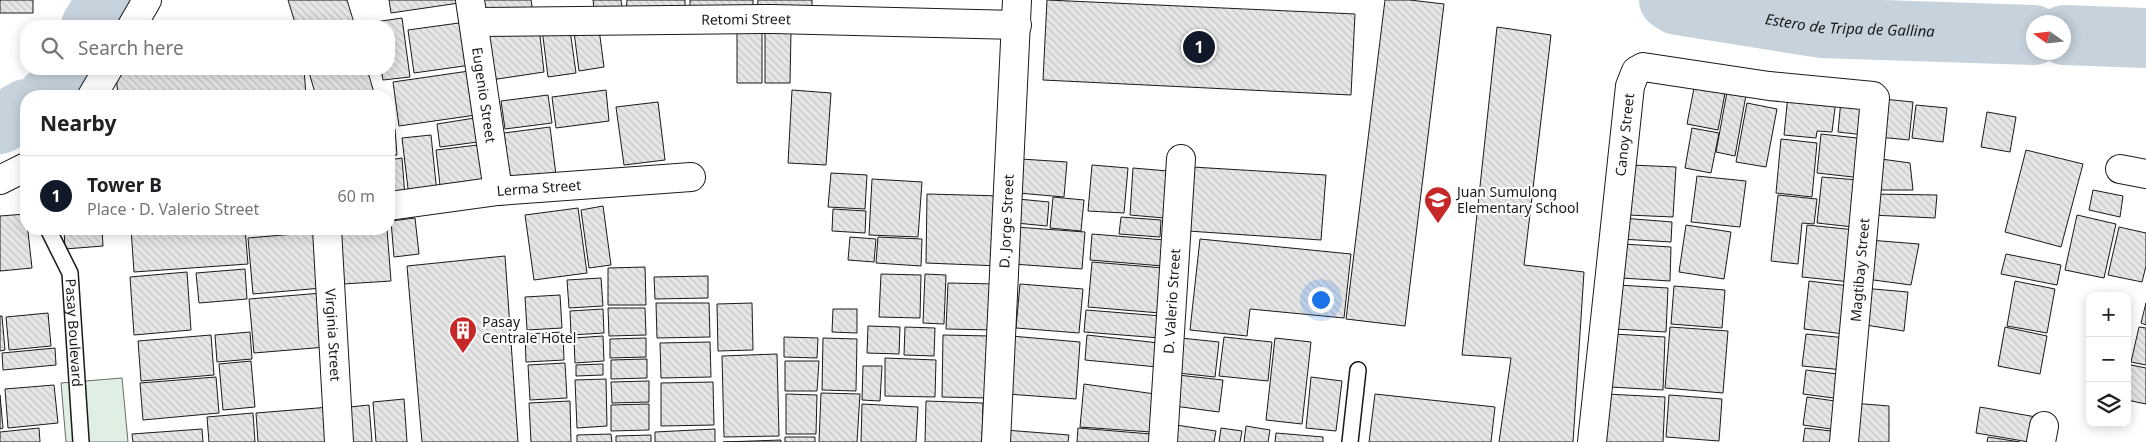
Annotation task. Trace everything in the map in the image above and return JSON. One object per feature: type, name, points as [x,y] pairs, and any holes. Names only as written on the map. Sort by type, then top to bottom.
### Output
[{"type":"street","points":[[135,20],[147,0]]},
{"type":"street","name":"Retomi Street","points":[[472,11],[773,18],[1017,13]]},
{"type":"street","name":"Eugenio Street","points":[[472,11],[498,192]]},
{"type":"street","name":"D. Jorge Street","points":[[996,442],[1017,13]]},
{"type":"street","name":"Canoy Street","points":[[1592,442],[1630,86],[1636,71],[1643,67],[1666,69],[1769,86],[1873,96],[1875,98]]},
{"type":"street","points":[[96,90],[104,75]]},
{"type":"street","name":"Magtibay Street","points":[[1844,442],[1875,98]]},
{"type":"street","name":"D. Valerio Street","points":[[1163,442],[1181,159]]},
{"type":"street","points":[[2120,169],[2146,174]]},
{"type":"street","points":[[0,180],[20,170]]},
{"type":"street","name":"Lerma Street","points":[[395,205],[498,192],[691,177]]},
{"type":"street","name":"Virginia Street","points":[[327,235],[339,442]]},
{"type":"lane","name":"Pasay Boulevard","points":[[51,235],[70,273],[81,442]]},
{"type":"lane","points":[[1350,442],[1358,370]]},
{"type":"green space","points":[[122,378],[128,442],[66,442],[61,383]]},
{"type":"building","points":[[0,0],[33,0],[33,13],[0,13]]},
{"type":"building","points":[[288,0],[347,0],[353,20],[294,20]]},
{"type":"building","points":[[389,0],[459,0],[459,3],[391,13]]},
{"type":"building","points":[[479,0],[531,0],[533,12],[482,13]]},
{"type":"building","points":[[593,0],[621,0],[623,13],[595,17]]},
{"type":"building","points":[[627,0],[685,0],[685,12],[626,12]]},
{"type":"building","points":[[690,0],[753,0],[753,11],[690,11]]},
{"type":"building","points":[[758,0],[812,0],[812,12],[757,13]]},
{"type":"building","points":[[1047,0],[1355,14],[1351,95],[1043,80]]},
{"type":"building","points":[[1385,0],[1410,0],[1444,4],[1405,326],[1346,319]]},
{"type":"building","points":[[402,18],[410,77],[383,80],[382,75],[395,75],[395,20],[388,20]]},
{"type":"building","points":[[466,22],[471,65],[414,73],[408,30]]},
{"type":"building","points":[[539,27],[544,72],[491,80],[484,28]]},
{"type":"building","points":[[1497,27],[1551,35],[1524,265],[1584,272],[1573,442],[1499,442],[1511,358],[1462,355]]},
{"type":"building","points":[[737,28],[762,28],[762,83],[737,83]]},
{"type":"building","points":[[542,29],[570,30],[576,73],[548,77]]},
{"type":"building","points":[[599,29],[604,67],[579,71],[574,32]]},
{"type":"building","points":[[791,31],[790,83],[765,83],[765,32]]},
{"type":"building","points":[[469,71],[476,115],[399,126],[393,82]]},
{"type":"building","points":[[116,75],[304,75],[306,90],[117,90]]},
{"type":"building","points":[[310,75],[369,75],[373,90],[314,90]]},
{"type":"building","points":[[1695,83],[1726,88],[1718,130],[1687,124]]},
{"type":"building","points":[[606,90],[609,121],[556,128],[552,97]]},
{"type":"building","points":[[792,90],[831,93],[826,165],[788,163]]},
{"type":"building","points":[[1727,92],[1746,95],[1735,156],[1716,152]]},
{"type":"building","points":[[548,95],[552,123],[505,129],[501,101]]},
{"type":"building","points":[[1788,95],[1836,100],[1832,132],[1817,131],[1816,138],[1784,135]]},
{"type":"building","points":[[1883,99],[1913,102],[1909,140],[1879,137]]},
{"type":"building","points":[[1841,100],[1869,104],[1865,135],[1838,132]]},
{"type":"building","points":[[658,102],[665,160],[624,165],[616,107]]},
{"type":"building","points":[[1747,103],[1777,109],[1766,167],[1736,162]]},
{"type":"building","points":[[1916,105],[1947,108],[1943,142],[1912,138]]},
{"type":"building","points":[[1987,112],[2016,117],[2010,152],[1981,147]]},
{"type":"building","points":[[481,117],[485,141],[440,147],[437,124]]},
{"type":"building","points":[[550,127],[557,183],[511,189],[504,133]]},
{"type":"building","points":[[1692,128],[1719,133],[1711,173],[1685,168]]},
{"type":"building","points":[[395,129],[397,155],[395,155]]},
{"type":"building","points":[[1821,134],[1866,139],[1862,178],[1817,173]]},
{"type":"building","points":[[431,135],[437,193],[409,197],[402,138]]},
{"type":"building","points":[[1781,139],[1817,143],[1812,197],[1776,193]]},
{"type":"building","points":[[486,144],[491,188],[441,194],[436,150]]},
{"type":"building","points":[[2026,150],[2083,164],[2061,247],[2005,232]]},
{"type":"building","points":[[402,158],[405,197],[395,198],[395,159]]},
{"type":"building","points":[[1874,158],[1910,163],[1913,190],[1874,190]]},
{"type":"building","points":[[1021,159],[1067,162],[1064,197],[1018,193]]},
{"type":"building","points":[[1092,165],[1128,168],[1124,213],[1088,211]]},
{"type":"building","points":[[1631,165],[1676,167],[1673,217],[1628,215]]},
{"type":"building","points":[[1192,167],[1326,175],[1321,240],[1188,231]]},
{"type":"building","points":[[1133,168],[1168,171],[1164,218],[1130,215]]},
{"type":"building","points":[[831,173],[867,175],[865,209],[828,207]]},
{"type":"building","points":[[1697,176],[1746,181],[1740,227],[1691,222]]},
{"type":"building","points":[[1822,177],[1858,180],[1853,227],[1817,223]]},
{"type":"building","points":[[872,179],[922,182],[918,237],[869,235]]},
{"type":"building","points":[[2093,190],[2123,196],[2120,217],[2089,210]]},
{"type":"building","points":[[927,194],[1003,196],[1000,266],[926,263]]},
{"type":"building","points":[[1871,194],[1937,195],[1935,218],[1871,215]]},
{"type":"building","points":[[1778,195],[1817,199],[1814,224],[1802,223],[1798,264],[1771,261]]},
{"type":"building","points":[[1053,197],[1084,200],[1081,231],[1050,228]]},
{"type":"building","points":[[1018,199],[1049,202],[1047,226],[1016,223]]},
{"type":"building","points":[[603,206],[611,265],[589,268],[581,210]]},
{"type":"building","points":[[578,208],[587,273],[534,280],[525,215]]},
{"type":"building","points":[[833,209],[866,211],[865,233],[832,231]]},
{"type":"building","points":[[20,214],[20,235],[28,235],[32,268],[0,271],[0,216]]},
{"type":"building","points":[[2077,215],[2116,224],[2104,278],[2065,270]]},
{"type":"building","points":[[1121,217],[1161,220],[1160,237],[1119,234]]},
{"type":"building","points":[[415,218],[419,254],[394,257],[392,235],[395,235],[395,220]]},
{"type":"building","points":[[1622,218],[1672,222],[1671,242],[1620,239]]},
{"type":"building","points":[[1686,225],[1731,232],[1724,279],[1679,272]]},
{"type":"building","points":[[1807,225],[1856,230],[1851,282],[1802,277]]},
{"type":"building","points":[[1016,227],[1085,232],[1082,269],[1013,264]]},
{"type":"building","points":[[2119,227],[2146,233],[2146,266],[2142,282],[2108,275]]},
{"type":"building","points":[[1092,234],[1165,240],[1163,266],[1090,260]]},
{"type":"building","points":[[64,235],[102,235],[103,246],[65,249]]},
{"type":"building","points":[[131,235],[246,235],[248,264],[134,272]]},
{"type":"building","points":[[283,235],[318,235],[322,288],[253,294],[248,238]]},
{"type":"building","points":[[339,235],[387,235],[391,281],[343,284]]},
{"type":"building","points":[[850,237],[876,239],[874,262],[848,260]]},
{"type":"building","points":[[878,237],[922,239],[921,266],[876,263]]},
{"type":"building","points":[[1200,239],[1351,254],[1344,318],[1250,309],[1247,336],[1190,330]]},
{"type":"building","points":[[1869,240],[1919,244],[1911,285],[1866,279]]},
{"type":"building","points":[[1623,244],[1671,247],[1670,281],[1621,278]]},
{"type":"building","points":[[2006,254],[2061,265],[2057,285],[2001,274]]},
{"type":"building","name":"Pasay Centrale Hotel","points":[[505,256],[518,442],[422,442],[407,266]]},
{"type":"building","points":[[1092,262],[1164,268],[1160,313],[1088,307]]},
{"type":"building","points":[[645,267],[646,305],[608,305],[608,268]]},
{"type":"building","points":[[245,269],[247,299],[199,303],[196,273]]},
{"type":"building","points":[[187,272],[191,330],[134,335],[130,277]]},
{"type":"building","points":[[881,274],[921,275],[920,318],[879,317]]},
{"type":"building","points":[[925,274],[946,275],[944,324],[923,323]]},
{"type":"building","points":[[708,276],[708,298],[655,299],[654,277]]},
{"type":"building","points":[[601,278],[603,306],[569,308],[567,280]]},
{"type":"building","points":[[1809,281],[1849,286],[1844,334],[1804,329]]},
{"type":"building","points":[[2015,281],[2055,289],[2047,333],[2007,326]]},
{"type":"building","points":[[948,283],[997,284],[995,330],[946,329]]},
{"type":"building","points":[[1020,284],[1083,289],[1079,333],[1016,328]]},
{"type":"building","points":[[1618,285],[1668,288],[1666,332],[1615,329]]},
{"type":"building","points":[[1674,286],[1725,290],[1722,328],[1671,324]]},
{"type":"building","points":[[1862,288],[1908,292],[1904,331],[1859,324]]},
{"type":"building","points":[[322,293],[326,347],[254,353],[249,299]]},
{"type":"building","points":[[560,295],[562,328],[527,330],[525,297]]},
{"type":"building","points":[[656,303],[709,303],[710,337],[657,338]]},
{"type":"building","points":[[752,303],[753,350],[718,351],[717,304]]},
{"type":"building","points":[[2146,303],[2146,325],[2141,323]]},
{"type":"building","points":[[608,308],[645,308],[646,335],[609,336]]},
{"type":"building","points":[[603,309],[604,333],[571,335],[570,311]]},
{"type":"building","points":[[833,309],[857,309],[857,333],[832,332]]},
{"type":"building","points":[[1086,310],[1162,316],[1160,338],[1084,332]]},
{"type":"building","points":[[48,313],[51,346],[9,350],[6,317]]},
{"type":"building","points":[[0,316],[2,316],[5,350],[0,351]]},
{"type":"building","points":[[868,326],[900,327],[899,354],[867,353]]},
{"type":"building","points":[[905,327],[935,328],[934,356],[904,355]]},
{"type":"building","points":[[1670,327],[1728,331],[1723,393],[1665,388]]},
{"type":"building","points":[[2005,327],[2047,336],[2040,374],[1998,366]]},
{"type":"building","points":[[2139,327],[2146,328],[2146,365],[2131,362]]},
{"type":"building","points":[[250,332],[252,359],[217,362],[215,335]]},
{"type":"building","points":[[563,332],[564,360],[526,362],[525,334]]},
{"type":"building","points":[[1613,334],[1665,337],[1663,390],[1610,387]]},
{"type":"building","points":[[1806,334],[1847,338],[1844,370],[1802,366]]},
{"type":"building","points":[[211,335],[214,375],[141,381],[138,341]]},
{"type":"building","points":[[943,335],[989,336],[987,398],[942,397]]},
{"type":"building","points":[[1087,335],[1159,343],[1157,367],[1085,360]]},
{"type":"building","points":[[603,336],[604,361],[575,363],[574,338]]},
{"type":"building","points":[[1011,336],[1080,342],[1076,399],[1007,394]]},
{"type":"building","points":[[784,337],[818,338],[817,358],[784,357]]},
{"type":"building","points":[[1224,337],[1272,342],[1268,381],[1219,376]]},
{"type":"building","points":[[646,338],[646,357],[610,358],[610,339]]},
{"type":"building","points":[[823,338],[857,339],[856,391],[822,390]]},
{"type":"building","points":[[1181,338],[1219,342],[1215,377],[1178,373]]},
{"type":"building","points":[[1275,338],[1311,342],[1302,424],[1266,420]]},
{"type":"building","points":[[710,342],[711,377],[661,378],[660,343]]},
{"type":"building","points":[[55,348],[56,365],[3,370],[2,353]]},
{"type":"building","points":[[777,354],[779,436],[724,437],[722,356]]},
{"type":"building","points":[[885,358],[936,360],[935,397],[885,396]]},
{"type":"building","points":[[647,359],[647,378],[611,379],[611,360]]},
{"type":"building","points":[[251,361],[255,407],[223,410],[219,364]]},
{"type":"building","points":[[785,361],[819,361],[817,391],[785,391]]},
{"type":"building","points":[[565,363],[567,398],[530,400],[528,365]]},
{"type":"building","points":[[603,364],[603,375],[576,376],[576,365]]},
{"type":"building","points":[[2131,365],[2146,368],[2146,404],[2131,401]]},
{"type":"building","points":[[863,366],[882,366],[880,401],[862,400]]},
{"type":"building","points":[[1806,370],[1845,375],[1841,399],[1803,394]]},
{"type":"building","points":[[1178,375],[1223,380],[1219,412],[1174,406]]},
{"type":"building","points":[[216,377],[219,413],[143,420],[140,383]]},
{"type":"building","points":[[1311,377],[1342,381],[1336,431],[1306,428]]},
{"type":"building","points":[[606,379],[607,426],[577,428],[575,380]]},
{"type":"building","points":[[649,381],[649,402],[612,403],[611,382]]},
{"type":"building","points":[[713,382],[714,425],[661,426],[661,383]]},
{"type":"building","points":[[1084,384],[1155,394],[1151,432],[1080,427]]},
{"type":"building","points":[[54,385],[58,423],[8,428],[5,389]]},
{"type":"building","points":[[821,393],[860,394],[857,442],[819,442]]},
{"type":"building","points":[[786,394],[817,395],[816,434],[786,434]]},
{"type":"building","points":[[1375,394],[1495,407],[1491,442],[1369,442]]},
{"type":"building","points":[[1606,394],[1665,397],[1663,442],[1603,442]]},
{"type":"building","points":[[0,395],[3,428],[0,429]]},
{"type":"building","points":[[1669,395],[1722,399],[1719,441],[1666,437]]},
{"type":"building","points":[[1807,397],[1842,402],[1838,430],[1803,425]]},
{"type":"building","points":[[404,399],[407,442],[376,442],[373,402]]},
{"type":"building","points":[[570,401],[571,442],[531,442],[529,403]]},
{"type":"building","points":[[926,401],[983,403],[982,442],[925,442]]},
{"type":"building","points":[[1852,403],[1889,406],[1889,442],[1849,442]]},
{"type":"building","points":[[649,404],[649,430],[611,431],[611,405]]},
{"type":"building","points":[[862,404],[918,407],[916,442],[861,442]]},
{"type":"building","points":[[369,405],[372,442],[352,442],[350,407]]},
{"type":"building","points":[[330,407],[333,442],[258,442],[256,413]]},
{"type":"building","points":[[1980,407],[2036,417],[2029,442],[1976,433]]},
{"type":"building","points":[[253,413],[255,442],[209,442],[207,417]]},
{"type":"building","points":[[1176,425],[1216,431],[1214,442],[1173,442]]},
{"type":"building","points":[[1246,426],[1270,430],[1268,442],[1244,442]]},
{"type":"building","points":[[39,428],[40,442],[0,442],[0,432]]},
{"type":"building","points":[[1078,428],[1151,434],[1150,442],[1077,442]]},
{"type":"building","points":[[1221,428],[1242,431],[1240,442],[1219,442]]},
{"type":"building","points":[[1805,428],[1840,432],[1839,442],[1803,442]]},
{"type":"building","points":[[202,429],[203,442],[133,442],[132,434]]},
{"type":"building","points":[[715,429],[715,442],[655,442],[655,432]]},
{"type":"building","points":[[1005,430],[1069,435],[1068,442],[1004,442]]},
{"type":"building","points":[[1276,433],[1323,437],[1323,442],[1275,442]]},
{"type":"building","points":[[611,434],[612,442],[577,442],[577,435]]},
{"type":"building","points":[[651,435],[651,442],[616,442],[616,436]]},
{"type":"building","points":[[785,437],[815,437],[815,442],[785,442]]},
{"type":"building","points":[[1988,437],[2020,442],[1987,442]]},
{"type":"building","points":[[781,440],[781,442],[723,442]]},
{"type":"waterway","name":"Estero de Tripa de Gallina","points":[[95,20],[107,0]]},
{"type":"waterway","name":"Estero de Tripa de Gallina","points":[[1669,0],[1677,5],[1821,28],[2026,35]]},
{"type":"waterway","name":"Estero de Tripa de Gallina","points":[[2071,35],[2146,38]]},
{"type":"waterway","name":"Estero de Tripa de Gallina","points":[[54,90],[63,75]]},
{"type":"waterway","name":"Estero de Tripa de Gallina","points":[[0,124],[20,112]]},
{"type":"place","name":"Tower B","points":[[1199,47]]},
{"type":"place","name":"Juan Sumulong Elementary School","points":[[1438,224]]},
{"type":"place","name":"Pasay Centrale Hotel","points":[[463,354]]}]
